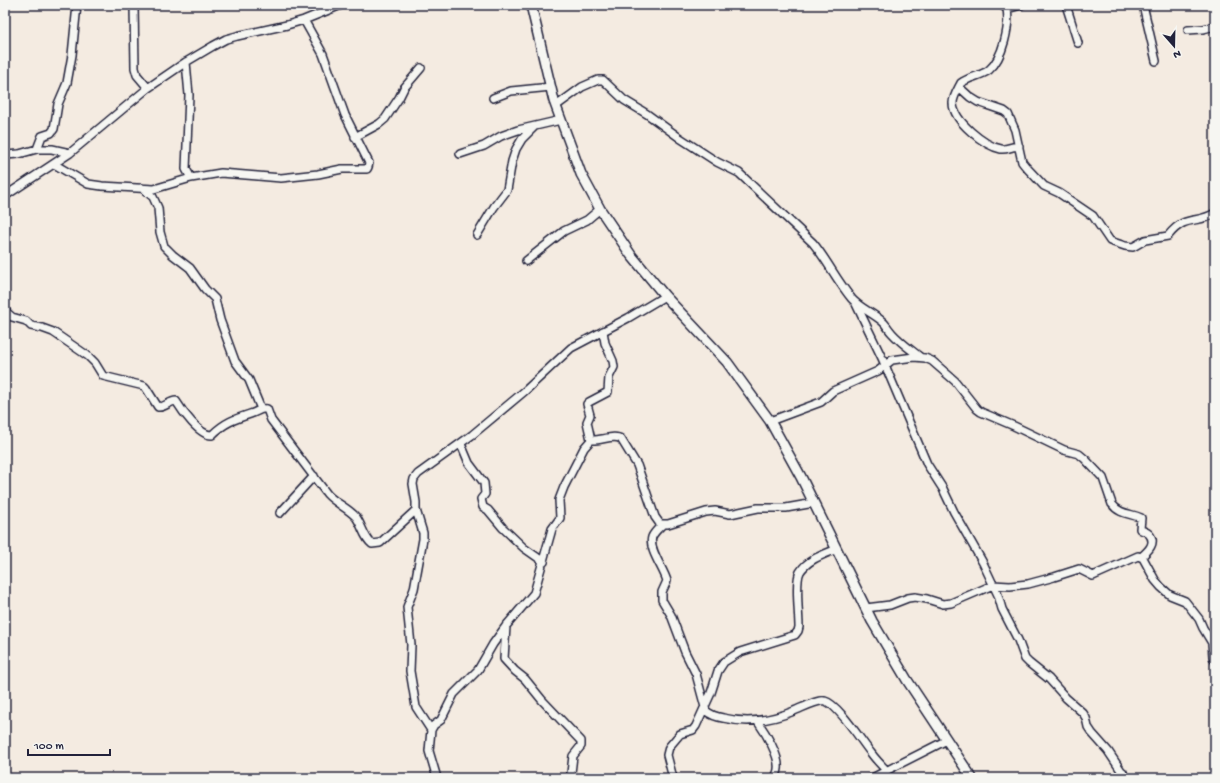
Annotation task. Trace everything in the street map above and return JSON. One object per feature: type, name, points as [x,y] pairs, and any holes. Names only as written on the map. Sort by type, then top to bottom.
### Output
[{"type":"main road","points":[[531,5],[556,106],[581,174],[600,209],[631,255],[665,296],[727,362],[770,421],[814,503],[866,608],[908,680],[972,778]]},
{"type":"street","points":[[37,149],[42,136],[51,133],[54,129],[58,104],[67,83],[72,55],[77,5]]},
{"type":"street","points":[[134,5],[135,68],[137,75],[148,88]]},
{"type":"street","points":[[5,196],[70,153],[148,88],[186,62],[226,39],[304,20],[341,5]]},
{"type":"street","points":[[1019,146],[1003,149],[996,148],[968,130],[957,115],[953,101],[961,83],[988,71],[994,64],[1007,33],[1008,17],[1004,7],[1021,5]]},
{"type":"street","points":[[1066,5],[1078,43]]},
{"type":"street","points":[[1143,5],[1156,61]]},
{"type":"street","points":[[54,164],[88,184],[142,188],[159,188],[191,178],[224,172],[281,178],[368,168],[369,163],[345,115],[323,54],[304,20]]},
{"type":"street","points":[[1188,30],[1203,29],[1215,26]]},
{"type":"street","points":[[186,62],[189,95],[186,169],[191,178]]},
{"type":"street","points":[[355,137],[379,124],[385,119],[404,88],[421,68]]},
{"type":"street","points":[[556,106],[582,87],[598,80],[603,80],[624,100],[647,114],[716,162],[739,173],[822,253],[839,282],[856,304],[886,366],[927,464],[943,489],[961,526],[984,563],[998,595],[1002,609],[1018,640],[1027,662],[1049,678],[1066,698],[1083,713],[1088,727],[1108,751],[1124,775],[1115,778]]},
{"type":"street","points":[[493,98],[512,91],[551,87]]},
{"type":"street","points":[[959,87],[978,102],[1004,111],[1008,114],[1015,130],[1022,162],[1026,168],[1044,186],[1058,193],[1093,216],[1105,235],[1115,244],[1133,247],[1145,240],[1168,236],[1174,228],[1182,223],[1204,218],[1215,213]]},
{"type":"street","points":[[460,154],[484,146],[501,136],[518,130],[561,120]]},
{"type":"street","points":[[477,235],[506,190],[512,161],[522,138],[534,126]]},
{"type":"street","points":[[5,155],[19,154],[37,149],[52,149],[70,153]]},
{"type":"street","points":[[142,188],[153,197],[158,208],[160,232],[164,246],[190,268],[205,289],[215,299],[220,320],[235,361],[249,380],[261,409]]},
{"type":"street","points":[[526,261],[564,231],[588,220],[600,209]]},
{"type":"street","points":[[431,730],[416,707],[410,671],[412,645],[407,607],[414,589],[423,539],[423,532],[416,510],[413,484],[414,479],[418,474],[461,444],[526,390],[571,348],[628,318],[665,296]]},
{"type":"street","points":[[856,304],[871,312],[884,322],[902,343],[920,357],[932,361],[963,389],[977,409],[981,412],[1064,450],[1079,454],[1103,478],[1114,508],[1121,512],[1141,518],[1140,529],[1147,532],[1152,542],[1152,546],[1149,550],[1141,556],[1136,556],[1093,576],[1079,569],[1028,584],[1010,586],[993,585],[951,603],[943,604],[926,598],[916,597],[908,598],[890,605],[866,608]]},
{"type":"street","points":[[5,311],[12,317],[26,322],[31,326],[52,332],[88,356],[95,363],[103,376],[144,386],[158,407],[176,401],[193,424],[206,435],[212,436],[224,425],[238,417],[261,409],[267,409],[271,420],[314,476],[332,499],[355,517],[372,544],[380,543],[416,510]]},
{"type":"street","points":[[591,440],[587,422],[590,415],[587,404],[608,392],[609,377],[614,367],[605,343],[603,331]]},
{"type":"street","points":[[770,421],[821,402],[833,391],[878,371],[892,360],[920,357]]},
{"type":"street","points":[[437,778],[429,751],[431,730],[434,725],[441,720],[454,694],[480,666],[506,626],[534,593],[544,562],[552,529],[560,518],[559,500],[584,448],[591,440],[601,440],[617,436],[621,439],[637,465],[658,522],[662,525]]},
{"type":"street","points":[[461,444],[469,463],[484,483],[485,494],[481,499],[484,507],[524,548],[544,562]]},
{"type":"street","points":[[280,513],[314,476]]},
{"type":"street","points":[[814,503],[786,508],[758,508],[730,514],[706,512],[662,525],[653,535],[652,539],[652,546],[667,578],[667,583],[662,592],[662,600],[671,616],[685,652],[696,674],[706,711],[717,717],[734,721],[758,722],[768,720],[825,700],[836,708],[872,755],[887,771]]},
{"type":"street","points":[[673,778],[667,755],[669,747],[680,734],[693,730],[711,693],[718,671],[724,662],[740,652],[795,635],[799,627],[797,580],[800,571],[816,558],[837,549]]},
{"type":"street","points":[[1141,556],[1155,580],[1161,587],[1170,595],[1185,601],[1199,619],[1212,643],[1213,657],[1215,661]]},
{"type":"street","points":[[506,626],[504,659],[525,679],[542,700],[581,741],[581,746],[573,756],[571,773],[574,778]]},
{"type":"street","points":[[758,722],[766,734],[775,754],[778,769],[775,778]]},
{"type":"street","points":[[872,778],[947,740]]}]
